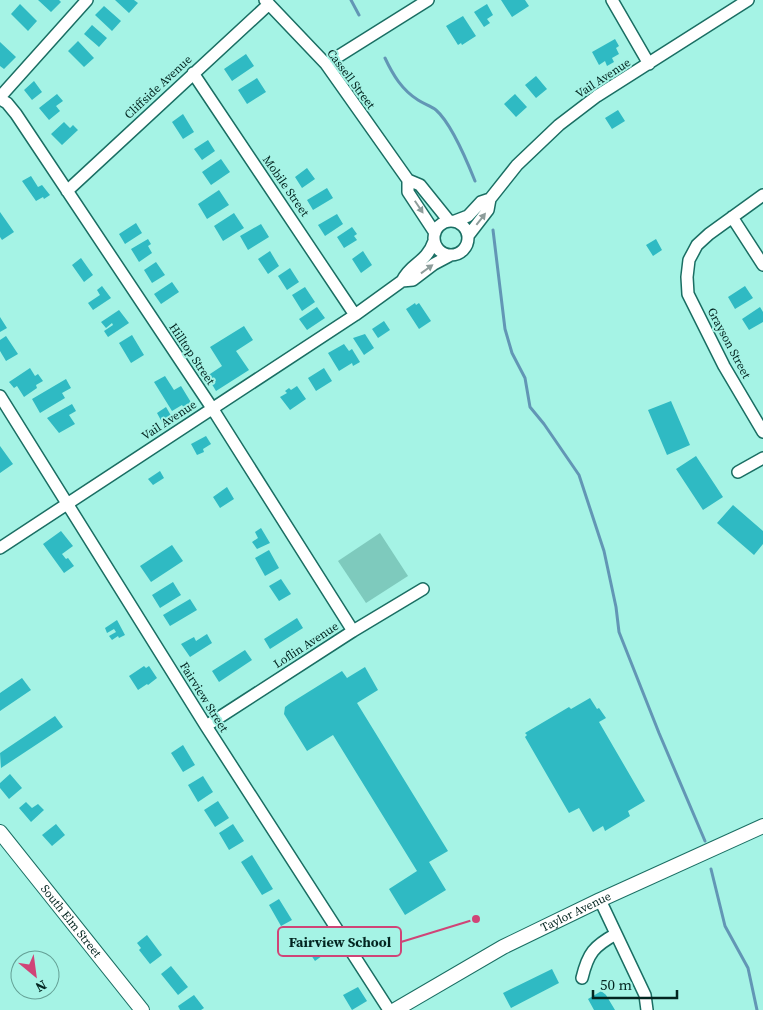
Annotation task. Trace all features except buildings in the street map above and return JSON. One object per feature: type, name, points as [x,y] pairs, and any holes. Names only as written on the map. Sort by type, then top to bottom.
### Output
[{"type":"street","points":[[0,98],[6,88],[87,0]]},
{"type":"street","points":[[326,64],[428,0]]},
{"type":"street","points":[[612,0],[649,64]]},
{"type":"street","name":"Vail Avenue","points":[[468,236],[488,210],[490,199],[517,164],[559,124],[597,96],[748,0]]},
{"type":"street","name":"Cassell Street","points":[[267,2],[326,64],[408,180],[408,192],[434,237]]},
{"type":"street","name":"Cliffside Avenue","points":[[67,191],[267,2]]},
{"type":"street","name":"Mobile Street","points":[[193,73],[354,315]]},
{"type":"street","name":"Hilltop Street","points":[[0,98],[16,114],[212,408],[353,630]]},
{"type":"street","name":"Cassell Street","points":[[408,180],[420,184],[452,221]]},
{"type":"street","points":[[763,195],[732,217],[763,266]]},
{"type":"street","name":"Vail Avenue","points":[[452,221],[468,216],[481,202],[490,199]]},
{"type":"street","name":"Grayson Street","points":[[732,217],[708,234],[697,246],[689,260],[686,278],[688,292],[724,366],[763,432]]},
{"type":"street","points":[[452,221],[464,227],[468,236],[465,246],[451,255],[440,251],[434,237],[440,225],[452,221]]},
{"type":"street","name":"Vail Avenue","points":[[402,281],[406,272],[426,258],[434,237]]},
{"type":"street","name":"Vail Avenue","points":[[0,548],[354,315],[402,281],[413,280],[434,264],[451,255]]},
{"type":"street","name":"Fairview Street","points":[[0,396],[206,726],[388,1010]]},
{"type":"street","points":[[738,472],[763,458]]},
{"type":"street","name":"Loflin Avenue","points":[[206,726],[353,630],[423,589]]},
{"type":"street","name":"Taylor Avenue","points":[[395,1010],[503,947],[600,900],[763,826]]},
{"type":"street","name":"South Elm Street","points":[[0,832],[142,1010]]},
{"type":"street","points":[[600,900],[645,995],[647,1010]]},
{"type":"street","points":[[582,978],[591,952],[602,942],[616,934]]},
{"type":"shaded area","points":[[380,533],[408,576],[366,603],[338,561]]},
{"type":"waterway","points":[[351,0],[359,15]]},
{"type":"waterway","points":[[385,58],[407,92],[434,109],[448,124],[459,143],[475,181]]},
{"type":"waterway","points":[[493,230],[505,329],[512,353],[525,378],[530,407],[579,475],[604,551],[616,607],[619,632],[705,841]]},
{"type":"waterway","points":[[711,869],[725,926],[748,968],[757,1010]]},
{"type":"place","name":"Fairview School","points":[[476,919]]}]
